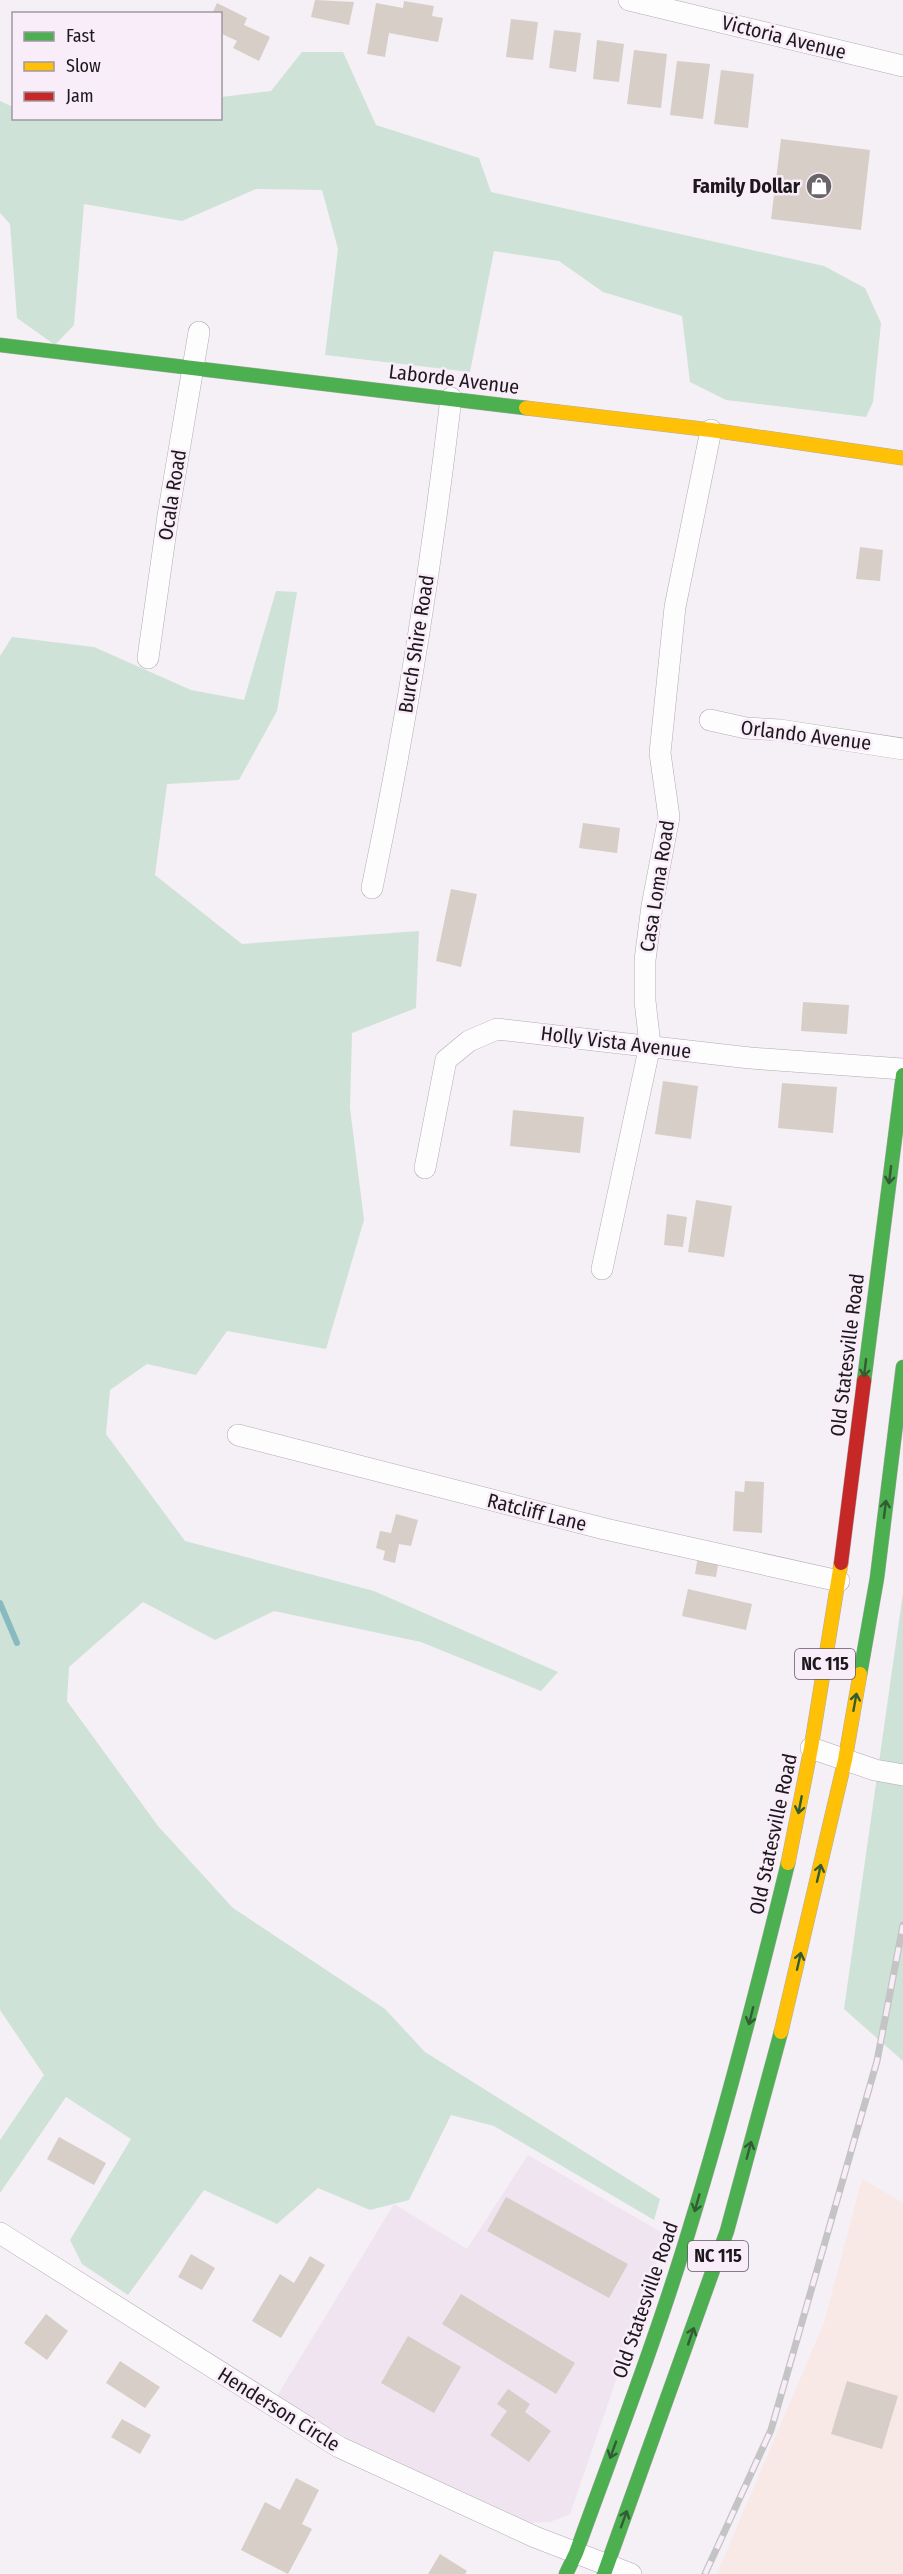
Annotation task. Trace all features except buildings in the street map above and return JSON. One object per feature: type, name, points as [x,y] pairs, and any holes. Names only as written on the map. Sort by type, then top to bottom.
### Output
[{"type":"main road","name":"Laborde Avenue","points":[[0,345],[711,430],[903,458]]},
{"type":"main road","name":"Old Statesville Road","points":[[566,2574],[576,2553],[639,2379],[690,2229],[750,2020],[788,1862],[811,1748],[839,1581],[903,1075]]},
{"type":"main road","name":"NC 115","points":[[606,2570],[727,2230],[791,1995],[845,1760],[877,1578],[903,1367]]},
{"type":"street","name":"Victoria Avenue","points":[[629,0],[903,66]]},
{"type":"street","name":"Ocala Road","points":[[148,658],[168,516],[199,332]]},
{"type":"street","name":"Burch Shire Road","points":[[372,888],[407,707],[441,489],[451,398]]},
{"type":"street","name":"Casa Loma Road","points":[[602,1269],[650,1045],[645,1001],[645,960],[669,817],[660,753],[675,608],[711,430]]},
{"type":"street","name":"Orlando Avenue","points":[[710,720],[746,728],[780,730],[903,749]]},
{"type":"street","name":"Holly Vista Avenue","points":[[425,1167],[446,1060],[469,1041],[498,1029],[750,1058],[903,1070]]},
{"type":"street","name":"Ratcliff Lane","points":[[238,1435],[604,1529],[839,1581]]},
{"type":"street","points":[[811,1748],[875,1770],[903,1775]]},
{"type":"street","name":"Henderson Circle","points":[[0,2233],[339,2447],[535,2537],[576,2553],[606,2570],[631,2574]]},
{"type":"shaded area","points":[[528,2155],[666,2235],[570,2514],[550,2522],[525,2523],[347,2438],[277,2396],[394,2204],[467,2249]]},
{"type":"shaded area","points":[[862,2179],[903,2203],[903,2574],[717,2574],[824,2323]]},
{"type":"green space","points":[[302,52],[343,52],[376,125],[479,158],[491,192],[824,266],[865,288],[881,323],[873,402],[866,417],[726,400],[690,382],[682,316],[603,292],[559,261],[494,251],[470,372],[325,355],[338,249],[322,190],[256,189],[182,221],[84,204],[74,325],[55,345],[17,318],[10,224],[0,213],[0,101],[12,107],[12,120],[222,120],[222,97],[271,91]]},
{"type":"green space","points":[[276,591],[297,592],[277,711],[239,780],[167,784],[155,875],[242,944],[419,931],[416,1008],[352,1033],[350,1108],[364,1220],[326,1349],[227,1331],[196,1375],[147,1364],[110,1390],[106,1434],[185,1541],[374,1591],[558,1672],[541,1691],[421,1642],[274,1611],[215,1640],[143,1602],[69,1667],[67,1701],[158,1826],[233,1908],[385,2009],[425,2052],[660,2199],[654,2220],[494,2126],[451,2115],[409,2200],[370,2210],[318,2188],[277,2224],[204,2190],[128,2295],[82,2264],[70,2240],[131,2139],[66,2097],[0,2193],[0,2140],[44,2075],[0,2010],[0,656],[12,637],[94,647],[191,690],[244,700]]},
{"type":"green space","points":[[903,1593],[903,2061],[844,2009]]},
{"type":"waterway","points":[[0,1603],[17,1643]]},
{"type":"railway","points":[[705,2574],[771,2430],[877,2061],[903,1925]]},
{"type":"traffic: fast","points":[[0,345],[526,408]]},
{"type":"traffic: fast","points":[[864,1381],[903,1075]]},
{"type":"traffic: fast","points":[[860,1674],[877,1578],[903,1367]]},
{"type":"traffic: fast","points":[[566,2574],[576,2553],[650,2350],[704,2182],[754,2001],[788,1863]]},
{"type":"traffic: fast","points":[[604,2574],[727,2231],[781,2032]]},
{"type":"traffic: slow","points":[[526,408],[711,430],[903,458]]},
{"type":"traffic: slow","points":[[788,1863],[811,1748],[841,1563]]},
{"type":"traffic: slow","points":[[781,2032],[845,1760],[860,1674]]},
{"type":"traffic: jam","points":[[841,1563],[864,1381]]},
{"type":"place","name":"Family Dollar","points":[[819,186]]}]
